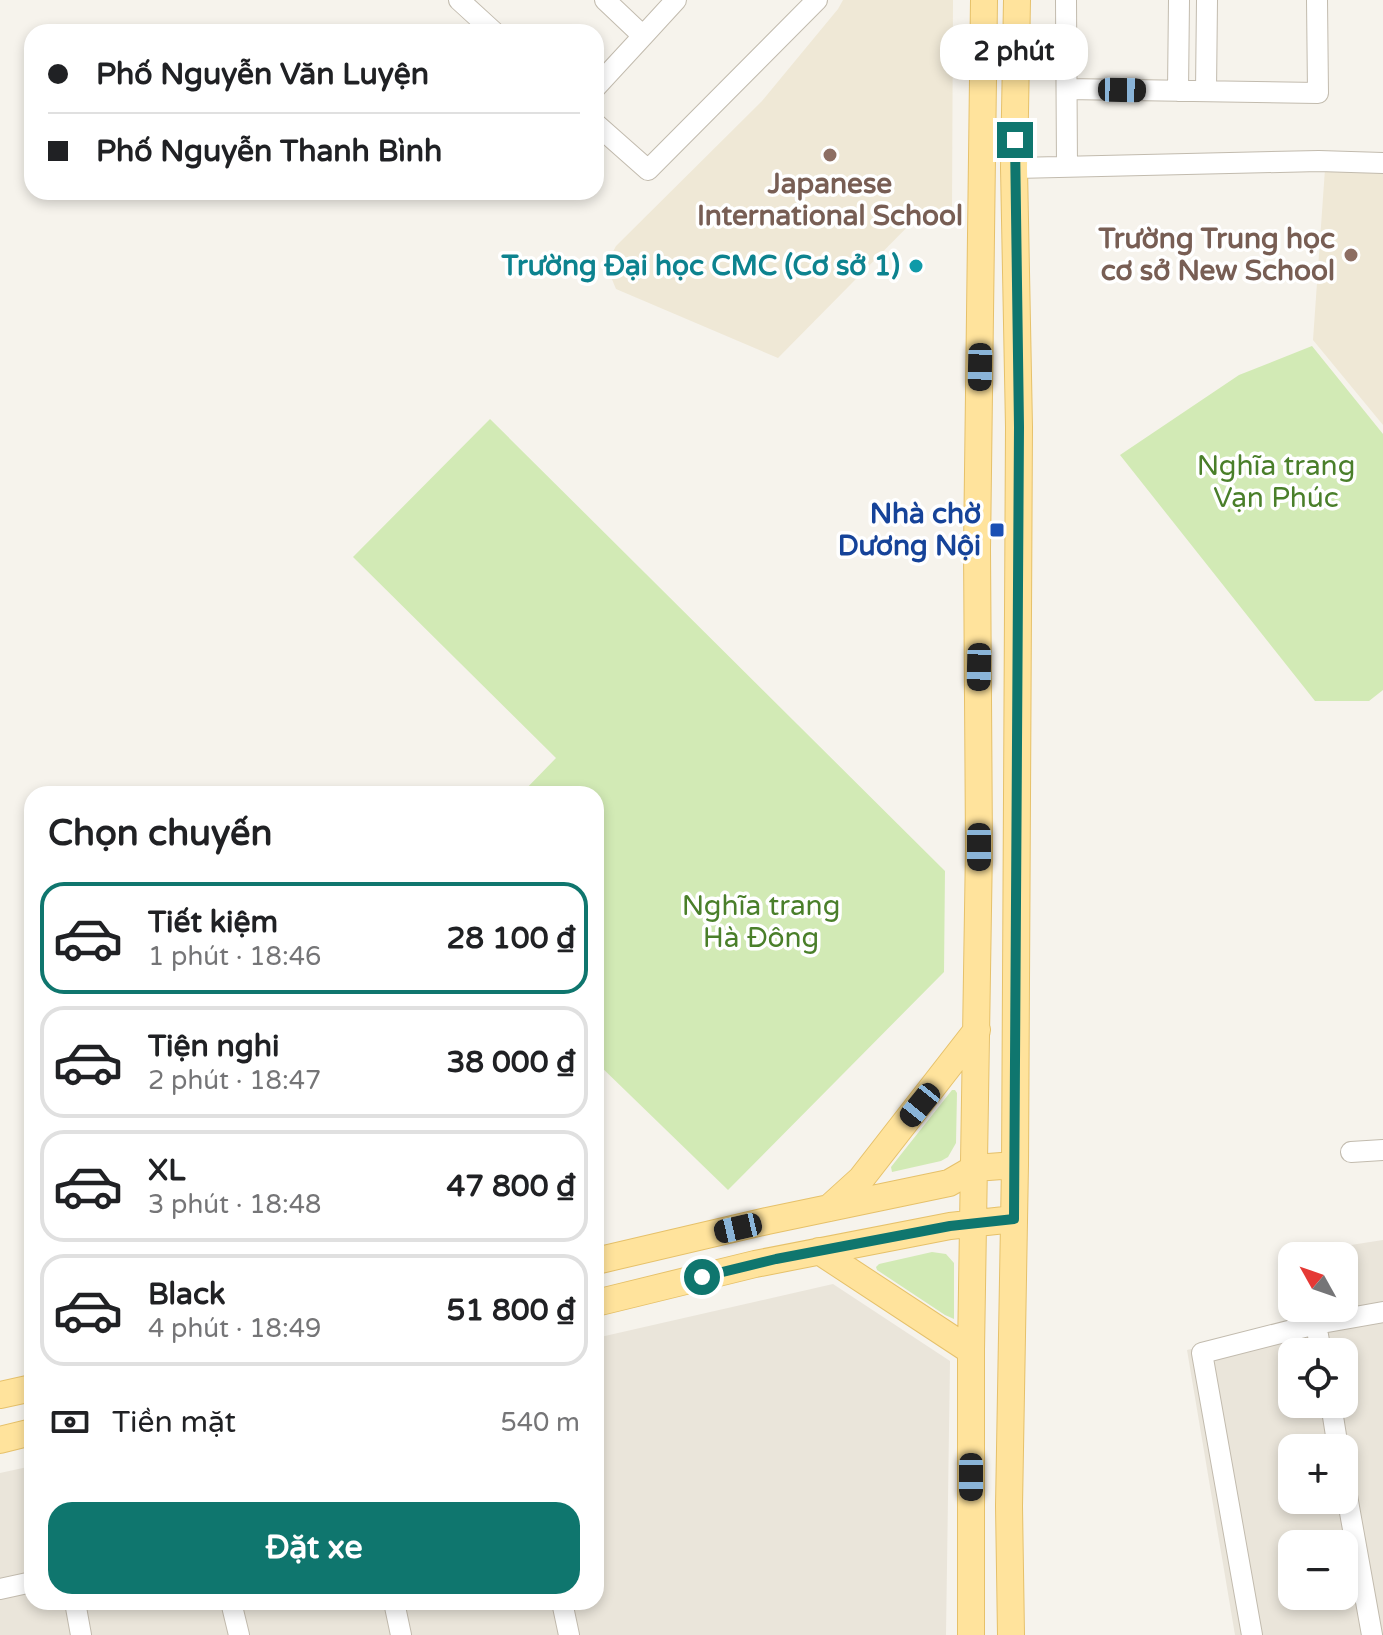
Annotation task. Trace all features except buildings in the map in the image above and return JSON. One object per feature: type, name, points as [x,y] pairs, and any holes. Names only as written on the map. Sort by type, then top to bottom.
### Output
[{"type":"main road","points":[[971,1635],[971,1351],[977,1030],[977,550],[984,0]]},
{"type":"main road","points":[[1011,1635],[1009,1506],[1015,1165],[1019,427],[1014,168],[1017,0]]},
{"type":"main road","points":[[829,1208],[861,1179],[977,1030]]},
{"type":"main road","points":[[604,1259],[949,1183],[975,1168],[1015,1165]]},
{"type":"main road","points":[[604,1301],[819,1251],[973,1223],[1014,1219]]},
{"type":"main road","points":[[819,1251],[971,1351]]},
{"type":"main road","points":[[0,1395],[24,1390]]},
{"type":"main road","points":[[0,1440],[24,1434]]},
{"type":"street","points":[[460,0],[486,24]]},
{"type":"street","points":[[605,0],[643,36]]},
{"type":"street","points":[[604,78],[676,0]]},
{"type":"street","points":[[604,131],[648,170],[817,0]]},
{"type":"street","points":[[1066,0],[1067,167]]},
{"type":"street","points":[[1178,91],[1179,0]]},
{"type":"street","points":[[1206,91],[1207,0]]},
{"type":"street","points":[[1067,89],[1318,93],[1317,0]]},
{"type":"street","points":[[1014,168],[1319,161],[1383,163]]},
{"type":"street","points":[[1351,1152],[1383,1150]]},
{"type":"street","points":[[1358,1313],[1383,1312]]},
{"type":"street","points":[[1252,1635],[1202,1353],[1298,1322]]},
{"type":"street","points":[[1350,1514],[1372,1635]]},
{"type":"street","points":[[0,1589],[24,1584]]},
{"type":"street","points":[[76,1610],[81,1635]]},
{"type":"street","points":[[233,1610],[239,1635]]},
{"type":"street","points":[[396,1610],[401,1635]]},
{"type":"street","points":[[564,1610],[569,1635]]},
{"type":"shaded area","name":"Japanese International School","points":[[843,0],[953,0],[952,210],[925,209],[778,358],[616,289],[606,265],[616,246],[762,101]]},
{"type":"shaded area","name":"Trường Trung học cơ sở New School","points":[[1325,169],[1383,171],[1383,425],[1313,340]]},
{"type":"shaded area","points":[[1383,1240],[1383,1635],[1235,1635],[1187,1350],[1299,1322],[1358,1322],[1358,1244]]},
{"type":"shaded area","points":[[833,1284],[950,1361],[946,1635],[0,1635],[0,1473],[24,1468],[24,1610],[604,1610],[604,1336]]},
{"type":"green space","name":"Nghĩa trang Vạn Phúc","points":[[1312,346],[1383,434],[1383,690],[1369,701],[1315,701],[1120,455],[1239,375]]},
{"type":"green space","name":"Nghĩa trang Hà Đông","points":[[490,419],[945,871],[944,972],[728,1190],[604,1070],[604,786],[529,786],[556,758],[353,557]]},
{"type":"green space","points":[[952,1090],[957,1093],[956,1143],[948,1157],[892,1172],[891,1167]]},
{"type":"green space","points":[[932,1252],[946,1254],[954,1263],[954,1319],[876,1267]]},
{"type":"place","name":"Japanese International School","points":[[830,155]]},
{"type":"place","name":"Trường Trung học cơ sở New School","points":[[1351,255]]},
{"type":"place","name":"Trường Đại học CMC (Cơ sở 1)","points":[[916,266]]},
{"type":"place","name":"Nhà chờ Dương Nội","points":[[997,530]]},
{"type":"route","points":[[702,1277],[776,1259],[950,1226],[1014,1219],[1019,427],[1015,140]]}]
